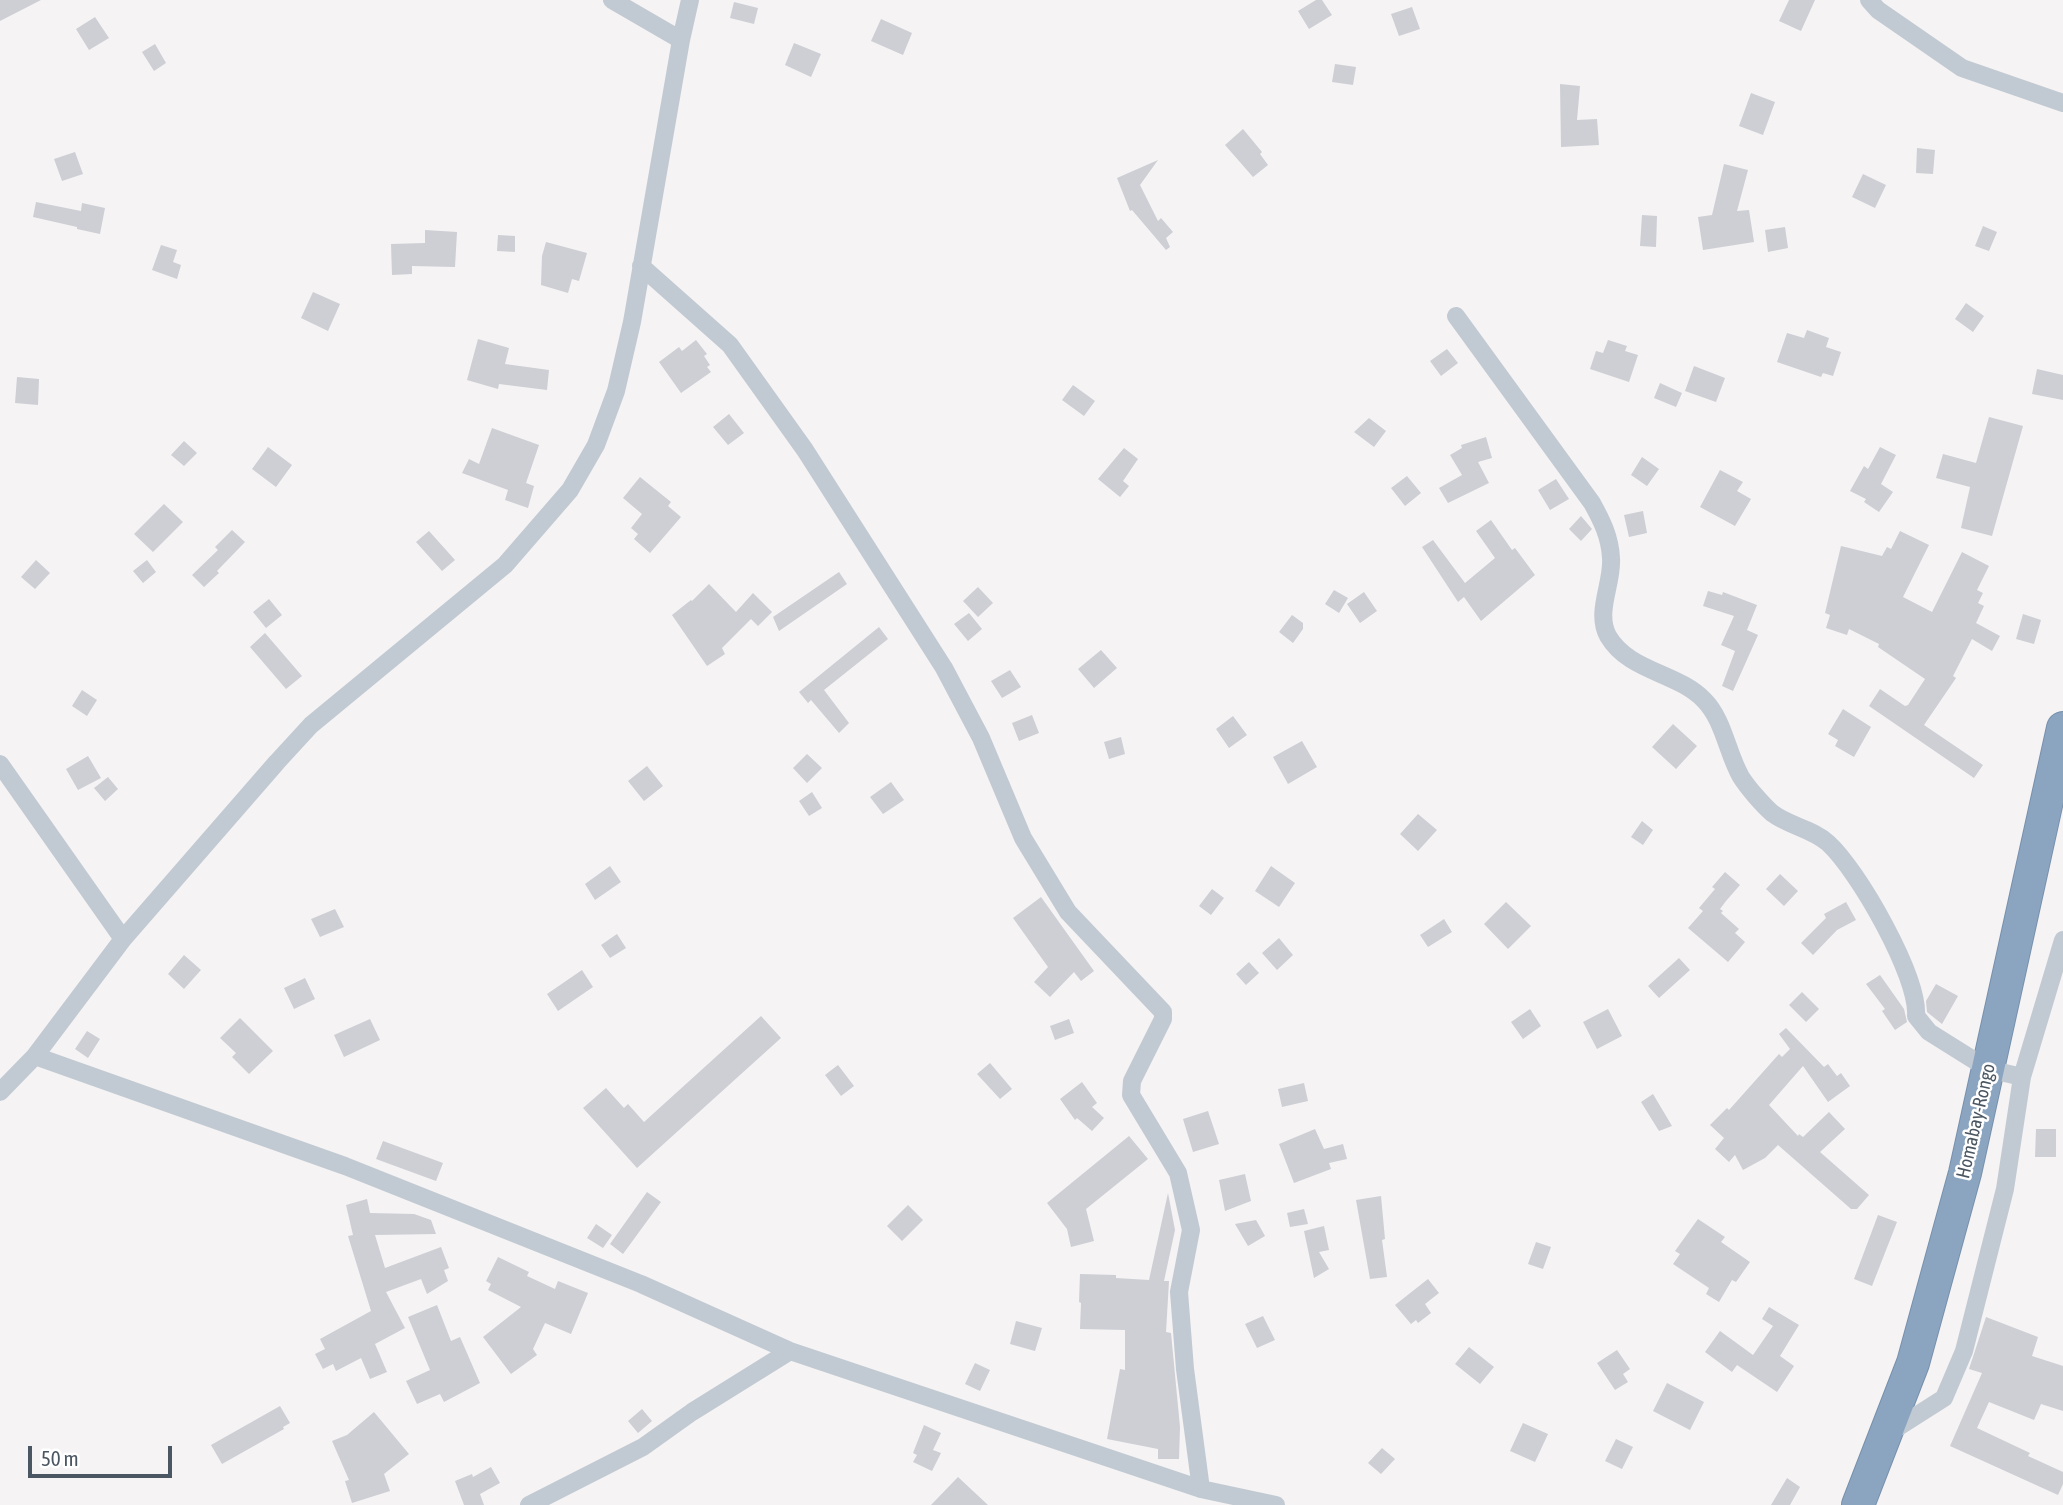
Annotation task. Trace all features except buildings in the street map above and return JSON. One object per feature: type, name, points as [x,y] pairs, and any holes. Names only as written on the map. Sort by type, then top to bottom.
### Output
[{"type":"highway","name":"Homabay-Rongo","points":[[1858,1505],[1913,1363],[1965,1173],[2063,728]]},
{"type":"street","points":[[612,0],[681,40]]},
{"type":"street","points":[[0,1091],[35,1056],[124,939],[211,835],[312,725],[505,565],[570,491],[596,445],[616,391],[642,266],[690,0]]},
{"type":"street","points":[[1869,0],[1878,10],[1962,68],[2063,103]]},
{"type":"street","points":[[642,266],[730,345],[805,450],[944,668],[981,738],[1023,838],[1068,912],[1163,1013],[1163,1019],[1130,1088],[1131,1095],[1178,1173],[1191,1230],[1179,1292],[1185,1369],[1201,1489]]},
{"type":"street","points":[[1456,316],[1592,503],[1607,531],[1612,560],[1603,613],[1607,635],[1621,652],[1646,668],[1685,683],[1706,702],[1741,777],[1773,813],[1826,841],[1845,861],[1900,957],[1917,1002],[1916,1016],[1929,1032],[1988,1069],[2022,1077]]},
{"type":"street","points":[[0,764],[124,939]]},
{"type":"street","points":[[1886,1435],[1944,1398],[1964,1351],[2005,1189],[2022,1077],[2063,940]]},
{"type":"street","points":[[35,1056],[345,1166],[641,1284],[790,1351],[1201,1489],[1276,1505]]},
{"type":"street","points":[[529,1505],[643,1447],[692,1412],[790,1351]]}]
